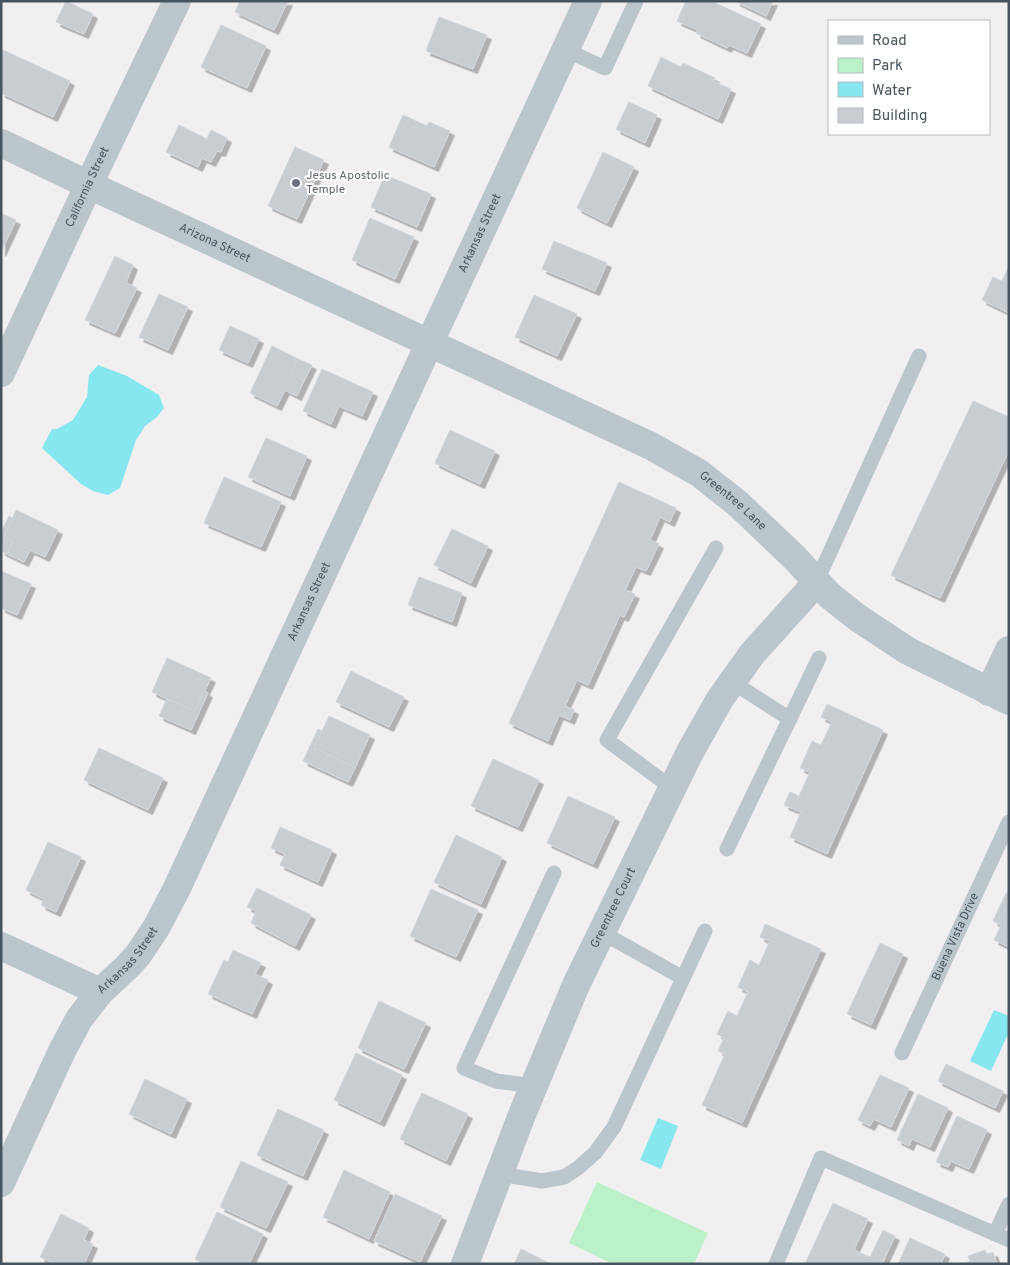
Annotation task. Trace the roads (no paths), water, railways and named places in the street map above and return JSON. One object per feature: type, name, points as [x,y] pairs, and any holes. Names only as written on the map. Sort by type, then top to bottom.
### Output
[{"type":"street","name":"California Street","points":[[1,373],[176,1]]},
{"type":"street","name":"Arkansas Street","points":[[1,1183],[79,1018],[100,992],[138,955],[156,928],[177,888],[588,1]]},
{"type":"street","name":"Arizona Street","points":[[1,143],[429,343]]},
{"type":"street","name":"Greentree Lane","points":[[429,343],[651,446],[699,473],[737,502],[794,557],[816,583],[858,618],[908,651],[999,696]]},
{"type":"street","name":"Greentree Court","points":[[465,1264],[534,1086],[576,985],[690,752],[720,699],[752,654],[816,583]]},
{"type":"street","points":[[999,696],[1009,650]]},
{"type":"street","points":[[1,946],[100,992]]},
{"type":"lane","points":[[566,50],[605,68],[636,1]]},
{"type":"lane","points":[[816,583],[919,356]]},
{"type":"lane","points":[[672,788],[607,740],[716,548]]},
{"type":"lane","points":[[727,849],[819,658]]},
{"type":"lane","points":[[732,682],[790,719]]},
{"type":"lane","name":"Buena Vista Drive","points":[[902,1053],[1004,845],[1009,822]]},
{"type":"lane","points":[[534,1086],[496,1081],[464,1068],[554,873]]},
{"type":"lane","points":[[499,1174],[542,1181],[564,1177],[595,1154],[614,1126],[705,931]]},
{"type":"lane","points":[[601,932],[683,978]]},
{"type":"lane","points":[[776,1264],[821,1158],[1002,1237],[1009,1204]]},
{"type":"water","points":[[98,365],[127,376],[159,395],[164,408],[157,417],[145,426],[136,440],[120,488],[108,495],[93,491],[81,484],[42,448],[52,429],[57,429],[73,420],[87,397],[89,375]]},
{"type":"water","points":[[994,1010],[1009,1016],[1009,1032],[991,1071],[970,1061]]},
{"type":"water","points":[[658,1118],[678,1126],[661,1169],[640,1160]]},
{"type":"place","name":"Jesus Apostolic Temple","points":[[296,183]]}]
